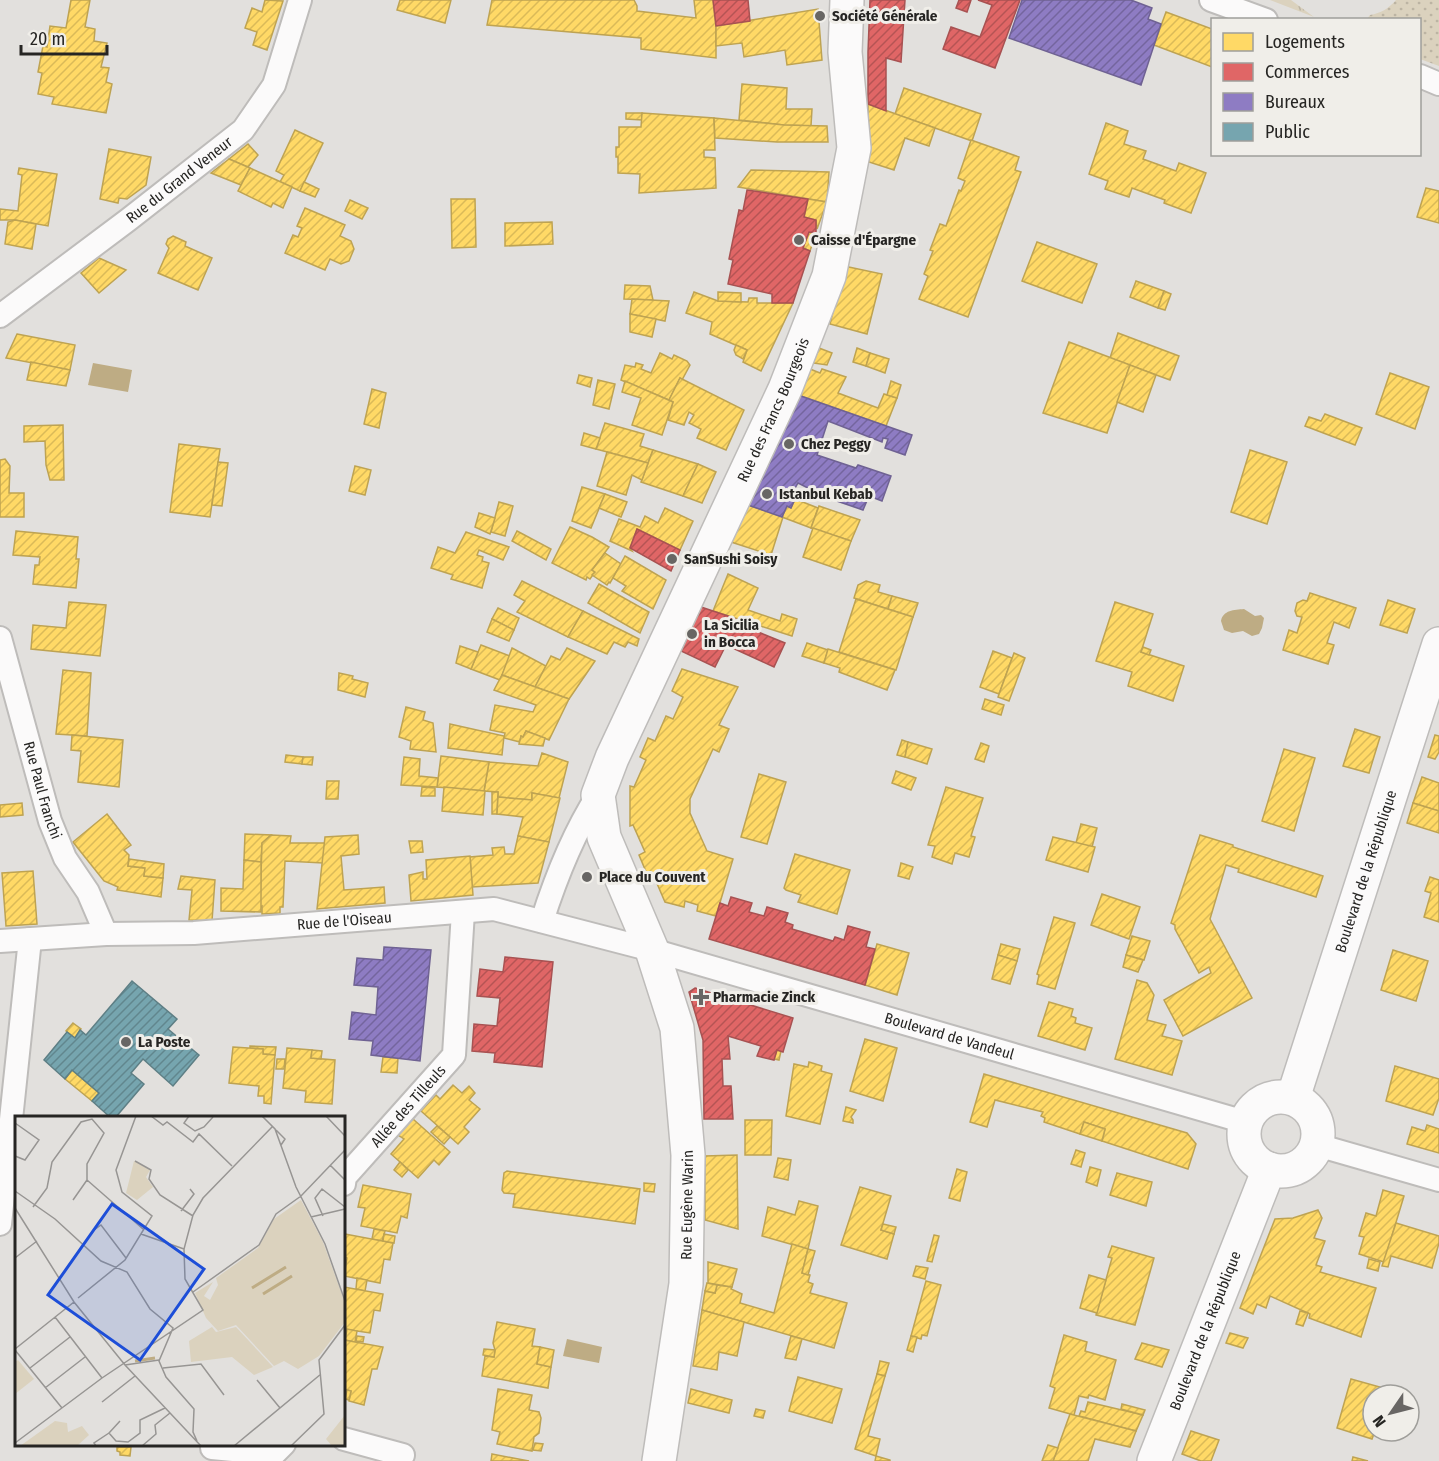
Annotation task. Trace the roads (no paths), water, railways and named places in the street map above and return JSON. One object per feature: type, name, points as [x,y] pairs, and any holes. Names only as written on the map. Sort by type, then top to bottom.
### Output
[{"type":"main road","name":"Rue des Francs Bourgeois","points":[[652,950],[604,837],[598,795],[612,758],[785,389],[829,276],[854,148],[845,52],[847,0]]},
{"type":"main road","name":"Boulevard de la République","points":[[1293,1098],[1439,644]]},
{"type":"main road","name":"Rue Eugène Warin","points":[[652,950],[677,1028],[688,1155],[686,1284],[659,1461]]},
{"type":"main road","points":[[1280,1096],[1293,1098],[1312,1114],[1317,1126],[1317,1145],[1305,1162],[1294,1168],[1282,1171],[1269,1169],[1249,1153],[1244,1141],[1245,1122],[1256,1106],[1267,1099],[1280,1096]]},
{"type":"main road","name":"Boulevard de la République","points":[[1154,1461],[1269,1169]]},
{"type":"street","name":"Rue du Grand Veneur","points":[[0,316],[243,130],[274,85],[300,0]]},
{"type":"street","points":[[1211,0],[1260,18]]},
{"type":"street","points":[[1421,77],[1439,84]]},
{"type":"street","name":"Rue Paul Franchi","points":[[0,638],[50,821],[64,858],[88,892],[106,934]]},
{"type":"street","name":"Rue des Francs Bourgeois","points":[[542,921],[566,856],[598,795]]},
{"type":"street","name":"Rue de l'Oiseau","points":[[0,941],[106,934],[194,933],[494,909],[652,950]]},
{"type":"street","name":"Allée des Tilleuls","points":[[345,1177],[454,1054],[463,912]]},
{"type":"street","points":[[0,1224],[30,939]]},
{"type":"street","name":"Boulevard de Vandeul","points":[[652,950],[1245,1122]]},
{"type":"street","points":[[1317,1145],[1439,1180]]},
{"type":"street","points":[[345,1439],[403,1455]]},
{"type":"street","points":[[212,1448],[274,1454],[282,1446]]},
{"type":"place","name":"Société Générale","points":[[820,16]]},
{"type":"place","name":"Caisse d'Épargne","points":[[799,240]]},
{"type":"place","name":"Chez Peggy","points":[[789,444]]},
{"type":"place","name":"Istanbul Kebab","points":[[767,494]]},
{"type":"place","name":"SanSushi Soisy","points":[[672,559]]},
{"type":"place","name":"La Sicilia in Bocca","points":[[692,634]]},
{"type":"place","name":"Place du Couvent","points":[[587,877]]},
{"type":"place","name":"Pharmacie Zinck","points":[[701,997]]},
{"type":"place","name":"La Poste","points":[[126,1042]]}]
